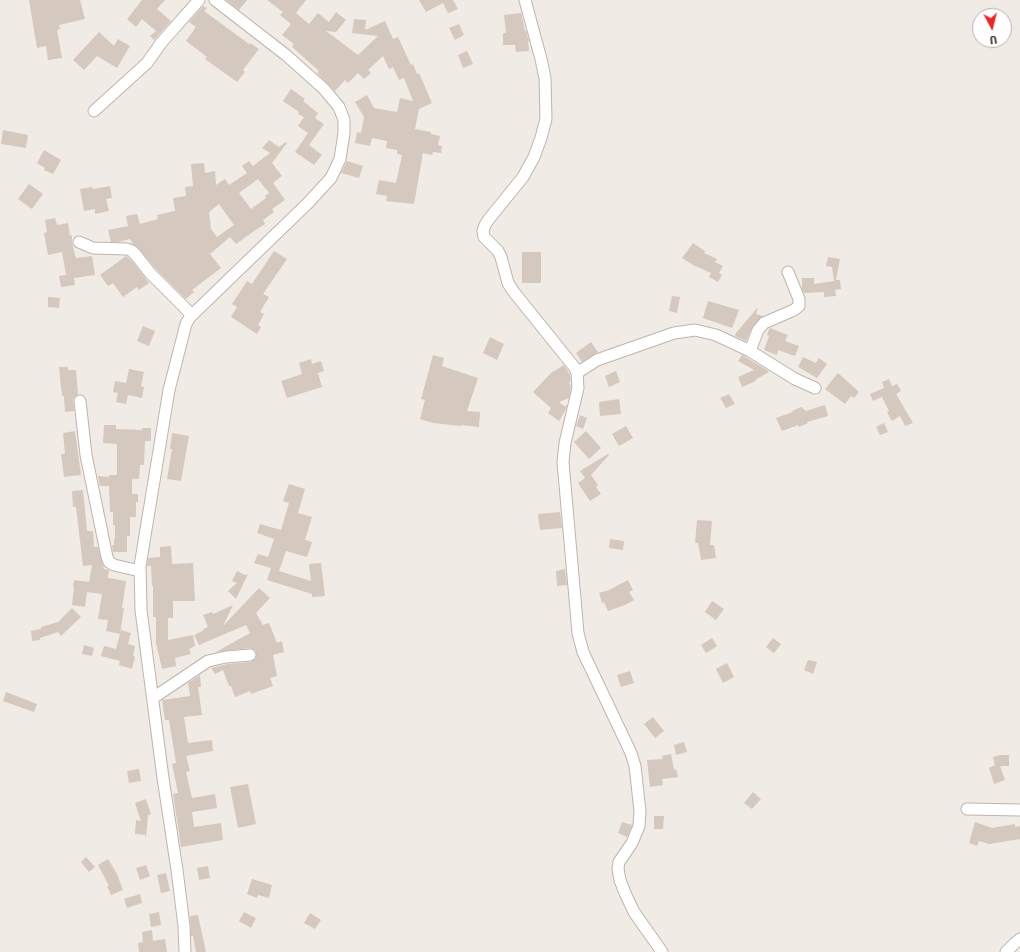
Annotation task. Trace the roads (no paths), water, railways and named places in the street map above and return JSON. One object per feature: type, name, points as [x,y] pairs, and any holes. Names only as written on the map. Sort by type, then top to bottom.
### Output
[{"type":"street","points":[[94,111],[148,63],[161,43],[199,0]]},
{"type":"street","points":[[185,952],[184,926],[141,610],[140,571],[169,390],[186,324],[192,315],[331,178],[340,159],[344,132],[344,120],[339,108],[324,89],[286,55],[215,0]]},
{"type":"street","points":[[525,0],[545,78],[546,119],[534,157],[523,177],[489,219],[483,231],[484,237],[498,251],[504,263],[508,283],[513,291],[575,368],[577,373],[578,388],[565,443],[563,462],[578,633],[583,652],[631,753],[635,766],[640,811],[639,826],[632,843],[619,862],[618,869],[620,880],[634,912],[662,952]]},
{"type":"street","points":[[79,242],[93,248],[127,249],[132,251],[150,273],[192,315]]},
{"type":"street","points":[[750,351],[758,330],[764,323],[794,310],[799,306],[799,299],[788,272]]},
{"type":"street","points":[[577,373],[597,360],[684,331],[695,330],[716,334],[750,351],[795,378],[815,388]]},
{"type":"street","points":[[80,401],[86,455],[106,557],[109,562],[114,565],[140,571]]},
{"type":"street","points":[[153,698],[208,661],[226,656],[250,655]]},
{"type":"street","points":[[967,809],[1020,810]]},
{"type":"street","points":[[1006,952],[1020,939]]}]
